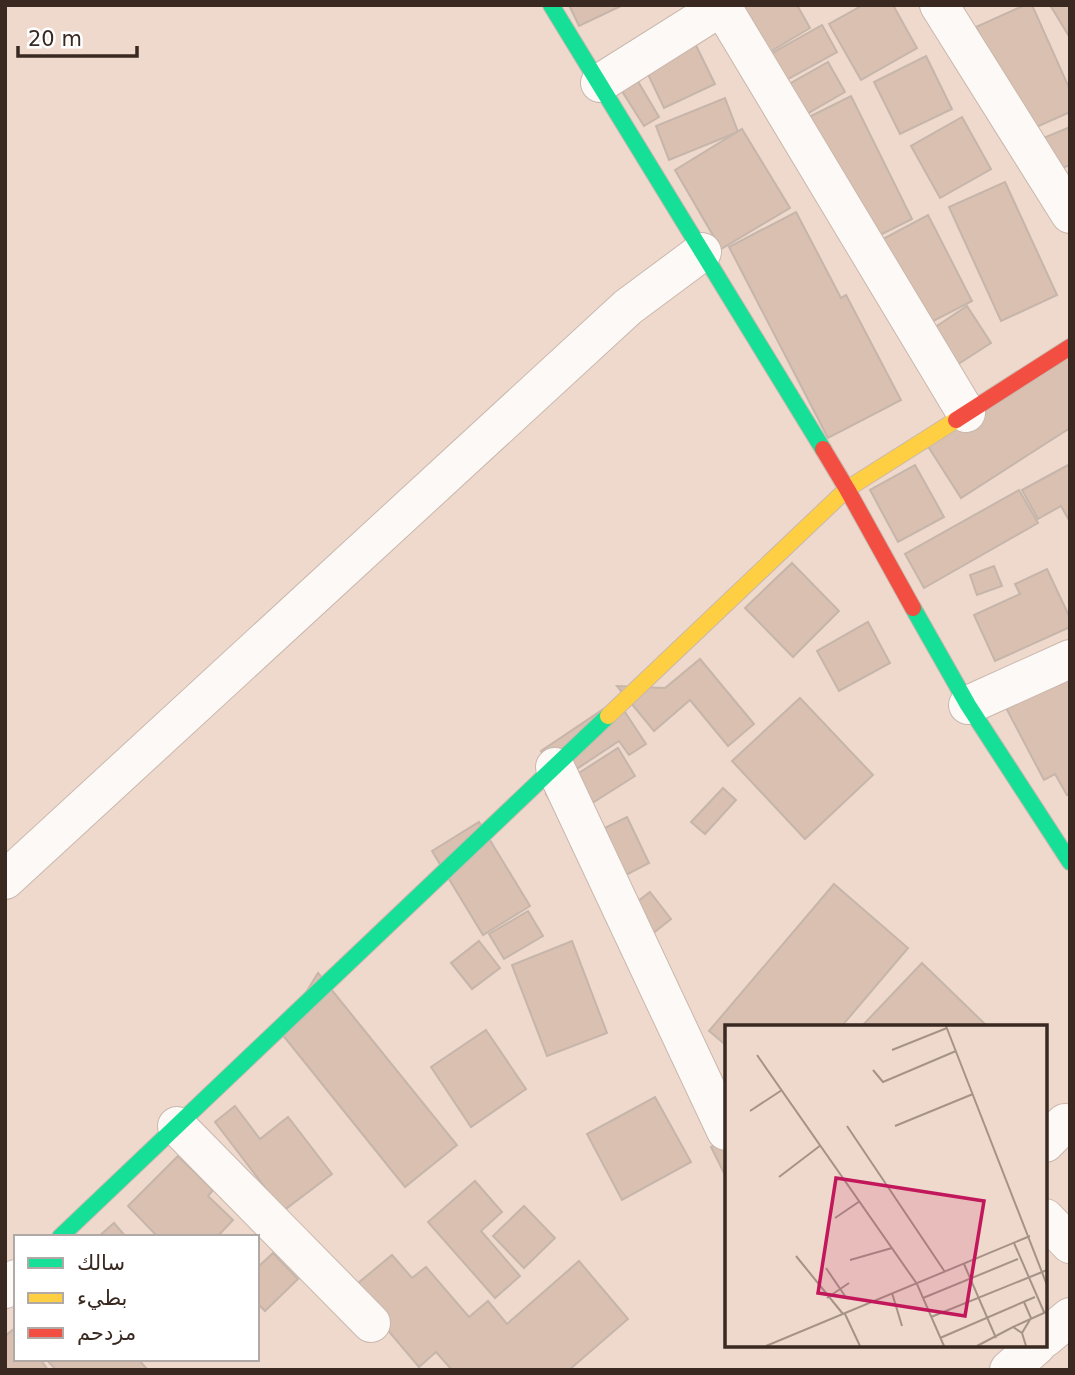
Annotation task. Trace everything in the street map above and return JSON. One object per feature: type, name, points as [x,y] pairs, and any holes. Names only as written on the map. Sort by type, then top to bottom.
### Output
[{"type":"street","points":[[551,5],[847,489],[968,705],[1070,862]]},
{"type":"street","points":[[939,5],[1070,214]]},
{"type":"street","points":[[600,83],[722,6],[966,413]]},
{"type":"street","points":[[5,880],[628,307],[702,252]]},
{"type":"street","points":[[62,1235],[847,489],[1070,347]]},
{"type":"street","points":[[968,705],[1070,659]]},
{"type":"street","points":[[555,767],[725,1128]]},
{"type":"street","points":[[177,1126],[370,1323]]},
{"type":"street","points":[[1047,1220],[1070,1244]]},
{"type":"street","points":[[1047,1336],[1070,1317]]},
{"type":"street","points":[[1009,1370],[1035,1347]]},
{"type":"building","points":[[569,5],[623,5],[579,26]]},
{"type":"building","points":[[720,5],[797,5],[810,28],[753,62]]},
{"type":"building","points":[[863,5],[893,5],[917,48],[861,80],[829,24]]},
{"type":"building","points":[[1025,5],[1032,5],[1070,90],[1070,112],[1023,133],[976,27]]},
{"type":"building","points":[[1050,5],[1070,5],[1070,38]]},
{"type":"building","points":[[684,21],[715,84],[664,108],[634,45]]},
{"type":"building","points":[[822,25],[837,52],[772,88],[758,61]]},
{"type":"building","points":[[926,56],[952,109],[900,134],[874,82]]},
{"type":"building","points":[[828,62],[845,92],[791,123],[775,92]]},
{"type":"building","points":[[636,78],[659,117],[644,126],[620,88]]},
{"type":"building","points":[[851,96],[912,219],[860,245],[799,122]]},
{"type":"building","points":[[725,98],[738,132],[669,160],[656,126]]},
{"type":"building","points":[[962,117],[991,169],[940,198],[911,146]]},
{"type":"building","points":[[1070,127],[1070,165],[1054,171],[1041,139]]},
{"type":"building","points":[[742,129],[790,208],[721,249],[675,170]]},
{"type":"building","points":[[1005,182],[1057,295],[1001,321],[949,207]]},
{"type":"building","points":[[796,212],[841,298],[846,295],[901,400],[828,438],[729,247]]},
{"type":"building","points":[[928,215],[972,301],[914,331],[870,246]]},
{"type":"building","points":[[967,306],[991,343],[946,372],[922,336]]},
{"type":"building","points":[[1070,354],[1070,428],[961,498],[924,440]]},
{"type":"building","points":[[1070,464],[1070,522],[1061,506],[1038,519],[1022,490]]},
{"type":"building","points":[[915,465],[944,517],[898,542],[870,490]]},
{"type":"building","points":[[1019,490],[1038,523],[924,588],[905,554]]},
{"type":"building","points":[[792,563],[839,611],[793,657],[745,608]]},
{"type":"building","points":[[994,566],[1002,586],[977,595],[970,575]]},
{"type":"building","points":[[1047,569],[1070,618],[1070,627],[995,661],[974,615],[1020,594],[1015,584]]},
{"type":"building","points":[[868,622],[890,663],[839,691],[817,651]]},
{"type":"building","points":[[700,659],[754,724],[728,746],[690,700],[654,731],[617,686],[665,688]]},
{"type":"building","points":[[1070,669],[1070,794],[1067,795],[1055,774],[1044,780],[1004,704]]},
{"type":"building","points":[[800,698],[873,775],[805,839],[732,761]]},
{"type":"building","points":[[617,700],[646,744],[629,755],[619,741],[560,780],[541,751]]},
{"type":"building","points":[[618,748],[635,776],[564,821],[546,794]]},
{"type":"building","points":[[723,788],[736,800],[705,834],[691,822]]},
{"type":"building","points":[[627,817],[649,863],[595,891],[572,844]]},
{"type":"building","points":[[479,822],[530,906],[483,935],[432,851]]},
{"type":"building","points":[[834,884],[908,948],[843,1025],[725,1025],[725,1044],[709,1031]]},
{"type":"building","points":[[650,892],[671,919],[642,942],[621,914]]},
{"type":"building","points":[[528,911],[543,936],[504,959],[489,934]]},
{"type":"building","points":[[479,941],[500,968],[472,989],[451,963]]},
{"type":"building","points":[[572,941],[607,1033],[547,1056],[512,965]]},
{"type":"building","points":[[922,963],[986,1025],[863,1025]]},
{"type":"building","points":[[318,973],[457,1145],[405,1187],[281,1033]]},
{"type":"building","points":[[486,1030],[526,1089],[471,1127],[431,1067]]},
{"type":"building","points":[[655,1097],[691,1162],[622,1200],[587,1134]]},
{"type":"building","points":[[235,1106],[260,1139],[288,1117],[332,1174],[283,1211],[215,1122]]},
{"type":"building","points":[[725,1141],[725,1175],[711,1147]]},
{"type":"building","points":[[178,1156],[213,1190],[208,1196],[233,1220],[219,1235],[156,1235],[128,1206]]},
{"type":"building","points":[[475,1181],[502,1212],[481,1231],[520,1276],[495,1298],[428,1222]]},
{"type":"building","points":[[524,1206],[555,1238],[524,1268],[493,1236]]},
{"type":"building","points":[[114,1223],[124,1235],[100,1235]]},
{"type":"building","points":[[273,1253],[298,1279],[265,1311],[259,1305],[259,1266]]},
{"type":"building","points":[[392,1255],[412,1278],[426,1267],[469,1317],[488,1301],[507,1324],[579,1261],[628,1319],[569,1370],[452,1370],[436,1352],[419,1367],[352,1288]]},
{"type":"building","points":[[14,1329],[14,1361],[41,1361],[48,1370],[5,1370],[5,1336]]},
{"type":"building","points":[[48,1361],[140,1361],[148,1370],[56,1370]]},
{"type":"traffic: fast","points":[[551,5],[823,449]]},
{"type":"traffic: fast","points":[[913,608],[968,705],[1070,862]]},
{"type":"traffic: fast","points":[[62,1235],[608,716]]},
{"type":"traffic: slow","points":[[608,716],[847,489],[956,420]]},
{"type":"traffic: jam","points":[[956,420],[1070,347]]},
{"type":"traffic: jam","points":[[823,449],[913,608]]}]
